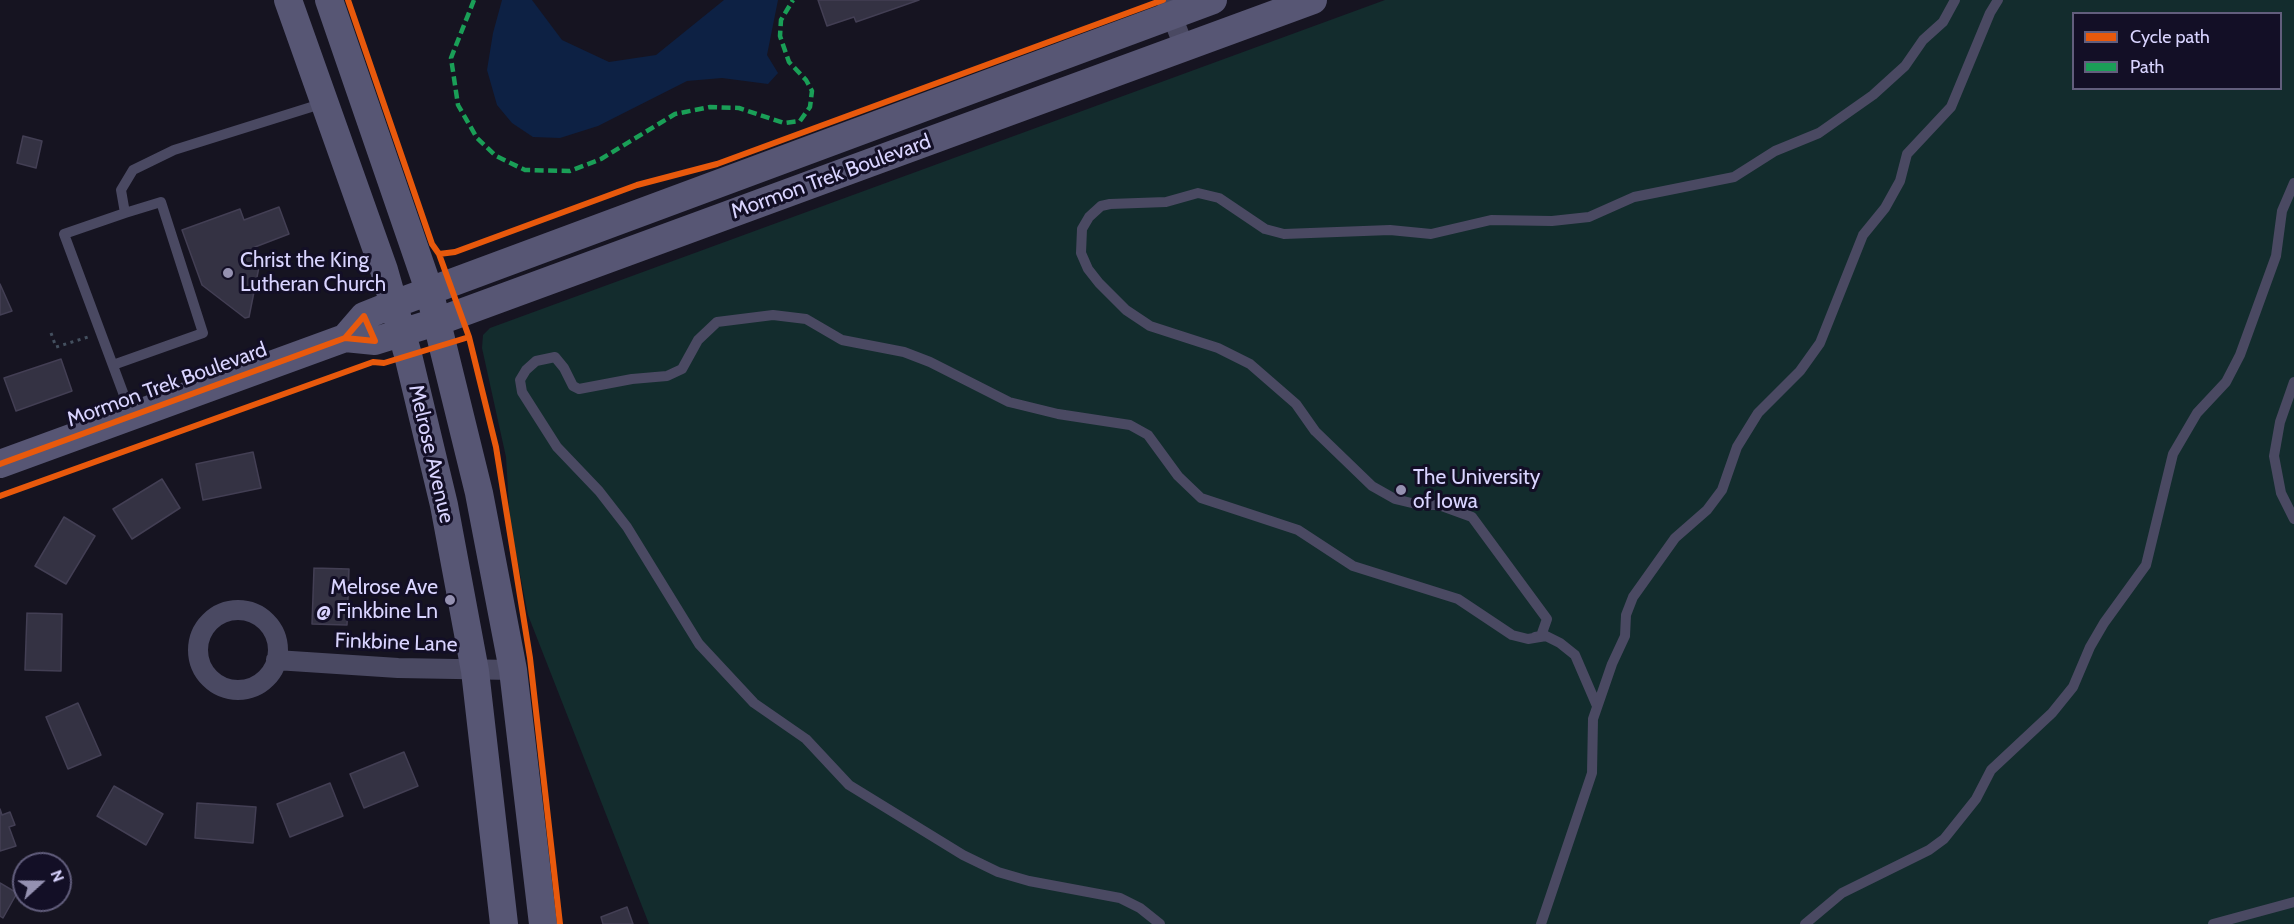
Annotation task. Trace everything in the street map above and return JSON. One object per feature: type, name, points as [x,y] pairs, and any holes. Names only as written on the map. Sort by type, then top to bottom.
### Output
[{"type":"main road","name":"Melrose Avenue","points":[[288,0],[394,304],[444,505],[475,671],[504,924]]},
{"type":"main road","name":"Melrose Avenue","points":[[329,0],[439,321],[479,493],[513,670],[543,924]]},
{"type":"main road","name":"Mormon Trek Boulevard","points":[[0,464],[345,338],[375,341],[439,321],[1313,0]]},
{"type":"main road","name":"Mormon Trek Boulevard","points":[[345,338],[364,316],[429,290],[1188,4]]},
{"type":"street","points":[[1188,4],[1196,43]]},
{"type":"street","points":[[239,610],[252,612],[273,631],[276,640],[276,660],[265,679],[256,686],[235,689],[222,686],[205,672],[198,652],[199,642],[205,628],[215,617],[239,610]]},
{"type":"street","name":"Finkbine Lane","points":[[276,660],[398,668],[456,667],[475,671],[513,670]]},
{"type":"lane","points":[[1528,639],[1541,636],[1546,619],[1472,517],[1438,505],[1419,505],[1395,499],[1372,486],[1315,431],[1296,404],[1250,364],[1218,348],[1150,326],[1126,310],[1099,283],[1081,253],[1082,230],[1089,217],[1101,206],[1110,204],[1166,202],[1198,193],[1219,198],[1265,229],[1284,234],[1390,230],[1431,234],[1491,220],[1552,221],[1589,217],[1634,197],[1734,177],[1774,152],[1838,123],[1874,95],[1905,66],[1923,40],[1943,22],[1955,0]]},
{"type":"lane","points":[[1541,924],[1593,773],[1592,737],[1597,706],[1625,636],[1626,615],[1633,597],[1675,538],[1707,510],[1722,490],[1737,447],[1754,420],[1800,371],[1820,343],[1863,235],[1885,208],[1900,181],[1907,154],[1951,107],[1998,0]]},
{"type":"lane","points":[[125,213],[121,190],[133,170],[174,150],[324,102]]},
{"type":"lane","points":[[1805,924],[1842,893],[1929,850],[1944,839],[1976,799],[1991,770],[2052,713],[2073,687],[2094,639],[2146,565],[2173,454],[2197,413],[2226,382],[2240,355],[2276,256],[2282,211],[2294,183]]},
{"type":"lane","points":[[113,365],[203,333],[161,202],[64,234],[132,416]]},
{"type":"lane","points":[[1160,924],[1140,908],[1120,898],[1029,881],[963,855],[849,785],[806,739],[754,703],[699,644],[627,526],[599,491],[557,447],[522,392],[520,380],[526,370],[536,361],[555,357],[564,368],[573,386],[579,389],[632,378],[667,376],[682,369],[698,340],[708,328],[717,322],[773,315],[806,319],[842,340],[904,352],[930,362],[1009,402],[1058,414],[1130,425],[1148,435],[1178,476],[1201,498],[1298,530],[1353,566],[1458,599],[1512,635],[1528,639],[1546,636],[1575,655],[1597,706]]},
{"type":"lane","points":[[2294,382],[2280,422],[2274,456],[2281,493],[2294,519]]},
{"type":"lane","points":[[2213,924],[2294,902]]},
{"type":"path","points":[[51,333],[56,347],[101,333]]},
{"type":"green space","name":"The University of Iowa","points":[[1385,0],[2294,0],[2294,924],[649,924],[528,615],[510,523],[506,457],[482,348],[483,335],[490,328]]},
{"type":"water","points":[[502,0],[532,0],[562,40],[609,62],[656,55],[724,0],[778,0],[767,55],[778,73],[768,84],[722,78],[687,81],[598,126],[560,138],[533,137],[512,123],[497,105],[487,70],[493,33]]},
{"type":"building","points":[[818,0],[919,0],[856,22],[854,17],[827,26]]},
{"type":"building","points":[[23,136],[42,141],[36,168],[17,163]]},
{"type":"building","name":"Christ the King Lutheran Church","points":[[279,207],[289,234],[255,247],[260,262],[249,317],[245,318],[202,285],[182,230],[240,209],[244,220]]},
{"type":"building","points":[[0,284],[12,311],[0,315]]},
{"type":"building","points":[[61,359],[72,391],[16,411],[4,378]]},
{"type":"building","points":[[253,452],[261,488],[203,500],[196,464]]},
{"type":"building","points":[[162,479],[180,508],[132,539],[113,509]]},
{"type":"building","points":[[64,517],[95,536],[66,584],[35,566]]},
{"type":"building","points":[[314,568],[349,569],[347,625],[312,624]]},
{"type":"building","points":[[27,613],[62,614],[61,671],[25,670]]},
{"type":"building","points":[[78,703],[101,755],[68,769],[46,717]]},
{"type":"building","points":[[404,752],[418,786],[364,808],[350,774]]},
{"type":"building","points":[[330,783],[343,816],[290,837],[277,804]]},
{"type":"building","points":[[114,786],[163,814],[146,845],[97,816]]},
{"type":"building","points":[[197,803],[256,807],[253,843],[195,838]]},
{"type":"building","points":[[0,809],[2,815],[10,812],[15,825],[9,827],[16,846],[0,851]]},
{"type":"building","points":[[0,883],[12,890],[12,902],[3,918],[0,916]]},
{"type":"building","points":[[627,907],[633,924],[603,924],[601,917]]},
{"type":"marked path","points":[[474,0],[451,58],[458,105],[477,138],[496,156],[525,170],[570,171],[601,159],[675,114],[710,107],[739,108],[784,123],[800,121],[810,107],[812,91],[806,80],[789,62],[780,36],[781,20],[793,0]]},
{"type":"cycle path","points":[[348,0],[432,244],[439,254],[469,337],[496,447],[530,658],[560,924]]},
{"type":"cycle path","points":[[439,254],[455,252],[637,185],[717,164],[1163,0]]},
{"type":"cycle path","points":[[0,464],[345,338],[375,341],[364,316],[345,338]]},
{"type":"cycle path","points":[[0,496],[373,362],[384,363],[469,337]]},
{"type":"place","name":"Christ the King Lutheran Church","points":[[228,273]]},
{"type":"place","name":"The University of Iowa","points":[[1401,490]]},
{"type":"place","name":"Melrose Ave @ Finkbine Ln","points":[[450,600]]}]
